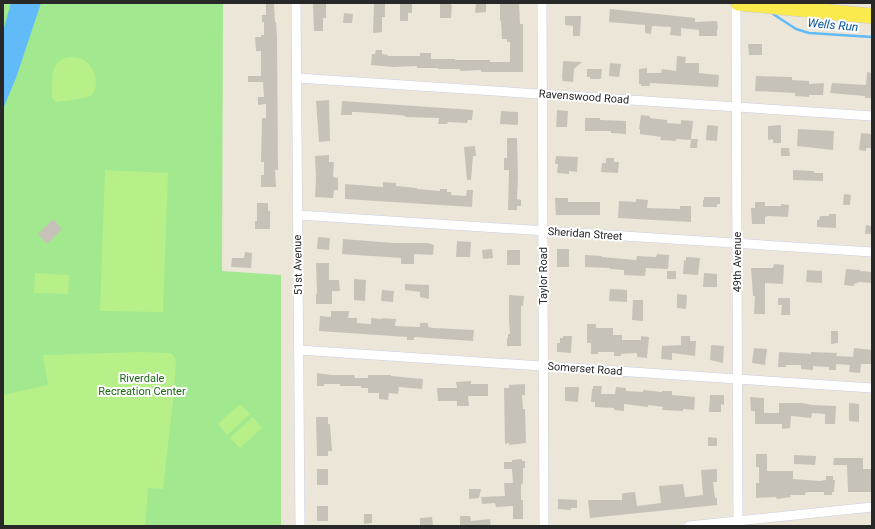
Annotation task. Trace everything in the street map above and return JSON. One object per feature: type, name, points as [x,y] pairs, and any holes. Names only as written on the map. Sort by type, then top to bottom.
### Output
[{"type":"main road","points":[[737,3],[872,16]]},
{"type":"street","name":"51st Avenue","points":[[296,3],[300,526]]},
{"type":"street","name":"Taylor Road","points":[[542,3],[544,526]]},
{"type":"street","name":"49th Avenue","points":[[737,3],[736,107],[738,521]]},
{"type":"street","name":"Ravenswood Road","points":[[297,78],[872,116]]},
{"type":"street","name":"Sheridan Street","points":[[298,215],[872,252]]},
{"type":"street","name":"Somerset Road","points":[[299,350],[872,388]]},
{"type":"street","points":[[689,526],[872,507]]},
{"type":"green space","name":"Riverdale Recreation Center","points":[[3,3],[223,3],[222,271],[281,275],[281,526],[3,526]]},
{"type":"green space","points":[[69,57],[81,59],[90,65],[96,79],[95,89],[90,96],[87,97],[56,102],[52,98],[53,72],[55,67],[62,59]]},
{"type":"green space","points":[[105,170],[168,173],[163,312],[100,311]]},
{"type":"green space","points":[[35,273],[69,275],[68,294],[34,293]]},
{"type":"green space","points":[[140,352],[171,353],[176,359],[174,392],[163,489],[148,488],[145,526],[3,526],[3,395],[48,385],[43,355]]},
{"type":"green space","points":[[240,404],[250,414],[227,435],[218,424]]},
{"type":"green space","points":[[253,417],[262,428],[240,448],[230,438]]},
{"type":"water","points":[[11,3],[41,3],[16,78],[3,109],[3,31]]},
{"type":"building","points":[[266,3],[274,3],[277,37],[278,170],[275,170],[276,187],[261,187],[261,175],[264,175],[264,162],[261,162],[262,118],[266,118],[266,104],[258,105],[258,97],[264,97],[263,82],[248,82],[248,76],[261,76],[261,51],[256,51],[255,37],[261,37],[261,35],[264,35],[264,22],[262,22],[262,15],[266,15]]},
{"type":"building","points":[[313,3],[326,3],[326,18],[323,18],[323,31],[314,31]]},
{"type":"building","points":[[374,3],[385,3],[385,17],[382,17],[382,32],[373,33]]},
{"type":"building","points":[[400,3],[412,3],[412,13],[408,13],[408,21],[400,21]]},
{"type":"building","points":[[440,3],[451,3],[451,18],[440,18]]},
{"type":"building","points":[[476,3],[486,3],[486,12],[475,13]]},
{"type":"building","points":[[500,3],[519,3],[520,24],[523,24],[523,72],[481,72],[481,70],[460,71],[460,69],[417,68],[417,66],[393,67],[371,65],[372,54],[375,54],[376,50],[382,50],[382,54],[388,56],[420,56],[420,53],[431,53],[431,59],[490,60],[490,62],[510,62],[510,42],[507,42],[507,39],[502,39]]},
{"type":"building","points":[[610,9],[695,18],[695,22],[717,21],[717,36],[699,36],[699,30],[681,28],[681,36],[670,35],[671,27],[652,26],[651,34],[645,33],[645,25],[609,22]]},
{"type":"building","points":[[344,13],[353,14],[352,23],[343,23]]},
{"type":"building","points":[[565,16],[581,16],[580,36],[573,36],[573,26],[565,25]]},
{"type":"building","points":[[748,44],[762,44],[762,55],[749,55]]},
{"type":"building","points":[[677,56],[686,57],[685,63],[699,63],[699,73],[719,75],[718,87],[650,83],[650,86],[641,86],[641,84],[639,84],[639,69],[647,68],[647,73],[661,73],[662,69],[676,71]]},
{"type":"building","points":[[563,61],[582,62],[574,69],[573,82],[563,81]]},
{"type":"building","points":[[610,63],[621,64],[619,77],[609,76]]},
{"type":"building","points":[[587,69],[602,69],[601,79],[590,79],[590,77],[587,77]]},
{"type":"building","points":[[867,72],[872,73],[872,98],[830,93],[832,83],[866,85]]},
{"type":"building","points":[[756,76],[792,77],[792,80],[809,81],[809,84],[824,83],[823,95],[809,95],[809,97],[795,96],[795,93],[755,91]]},
{"type":"building","points":[[329,100],[330,141],[319,142],[316,101]]},
{"type":"building","points":[[342,101],[473,110],[472,120],[468,120],[467,123],[448,122],[447,124],[438,124],[439,118],[405,117],[406,116],[400,115],[356,112],[352,112],[352,115],[341,115]]},
{"type":"building","points":[[557,110],[568,111],[567,127],[556,127]]},
{"type":"building","points":[[501,111],[518,112],[518,125],[500,124]]},
{"type":"building","points":[[641,115],[650,116],[650,118],[667,120],[667,123],[681,124],[681,120],[693,121],[691,139],[698,139],[697,148],[690,148],[691,140],[660,140],[661,137],[640,134],[639,129]]},
{"type":"building","points":[[585,118],[626,121],[626,134],[611,133],[611,131],[585,131]]},
{"type":"building","points":[[707,125],[718,126],[717,141],[706,140]]},
{"type":"building","points":[[781,125],[781,143],[773,143],[773,139],[768,140],[768,126]]},
{"type":"building","points":[[798,129],[834,131],[833,150],[797,146]]},
{"type":"building","points":[[861,133],[872,134],[871,148],[866,148],[866,151],[859,150]]},
{"type":"building","points":[[507,138],[517,138],[517,199],[521,200],[521,206],[517,206],[517,210],[508,210],[509,170],[504,170],[504,158],[507,158]]},
{"type":"building","points":[[475,146],[476,156],[473,156],[471,180],[467,180],[464,147]]},
{"type":"building","points":[[781,148],[789,148],[790,156],[781,156]]},
{"type":"building","points":[[329,155],[329,162],[334,162],[333,177],[338,178],[338,190],[334,190],[333,198],[315,197],[315,156]]},
{"type":"building","points":[[556,156],[578,157],[577,172],[569,171],[569,174],[557,173],[558,164],[555,164]]},
{"type":"building","points":[[606,158],[614,158],[614,162],[619,162],[618,173],[601,172],[602,163],[606,163]]},
{"type":"building","points":[[793,170],[823,173],[823,181],[793,180]]},
{"type":"building","points":[[383,182],[396,183],[396,186],[417,189],[440,191],[440,189],[447,189],[447,192],[451,192],[451,195],[466,196],[467,190],[473,190],[472,207],[345,199],[345,184],[383,187]]},
{"type":"building","points":[[844,194],[851,195],[850,205],[843,205]]},
{"type":"building","points":[[704,197],[720,197],[720,204],[717,204],[717,207],[703,207]]},
{"type":"building","points":[[555,198],[568,198],[568,202],[600,202],[600,215],[556,215]]},
{"type":"building","points":[[636,199],[648,200],[647,208],[680,209],[680,206],[691,206],[691,222],[618,218],[619,201],[636,202]]},
{"type":"building","points":[[755,202],[765,202],[765,206],[781,206],[781,204],[789,205],[788,217],[768,216],[765,217],[765,224],[752,224],[751,208],[755,208]]},
{"type":"building","points":[[257,203],[268,203],[268,211],[270,211],[270,229],[255,229],[255,221],[257,221]]},
{"type":"building","points":[[829,214],[836,214],[836,228],[817,227],[817,220],[819,220],[820,216],[829,216]]},
{"type":"building","points":[[53,219],[62,229],[47,244],[38,234]]},
{"type":"building","points":[[866,225],[872,226],[872,234],[865,234]]},
{"type":"building","points":[[318,237],[330,238],[329,250],[317,249]]},
{"type":"building","points":[[343,239],[394,243],[428,243],[434,245],[433,255],[414,254],[414,264],[401,264],[401,258],[342,254]]},
{"type":"building","points":[[457,241],[471,242],[470,257],[456,257]]},
{"type":"building","points":[[492,249],[493,258],[483,259],[482,250]]},
{"type":"building","points":[[557,249],[569,249],[569,267],[557,267]]},
{"type":"building","points":[[507,250],[520,250],[520,265],[507,265]]},
{"type":"building","points":[[245,252],[252,253],[251,268],[231,267],[232,258],[244,258]]},
{"type":"building","points":[[657,254],[669,255],[668,269],[646,268],[645,276],[624,275],[624,270],[585,267],[585,255],[636,260],[637,256],[656,257]]},
{"type":"building","points":[[686,257],[700,258],[698,275],[683,274],[684,260],[686,261]]},
{"type":"building","points":[[316,263],[329,263],[329,280],[339,280],[340,291],[332,291],[332,304],[316,304]]},
{"type":"building","points":[[774,264],[784,265],[783,284],[765,283],[765,314],[754,314],[755,296],[753,296],[751,268],[773,268]]},
{"type":"building","points":[[846,269],[872,272],[872,283],[859,282],[854,284],[854,286],[844,285]]},
{"type":"building","points":[[807,270],[822,271],[822,283],[806,282]]},
{"type":"building","points":[[667,271],[676,271],[676,279],[667,279]]},
{"type":"building","points":[[704,273],[717,274],[717,287],[703,287]]},
{"type":"building","points":[[354,279],[366,280],[365,301],[354,300]]},
{"type":"building","points":[[405,284],[429,285],[429,299],[420,297],[420,292],[405,290]]},
{"type":"building","points":[[610,289],[627,290],[627,302],[609,301]]},
{"type":"building","points":[[382,290],[394,291],[393,302],[381,301]]},
{"type":"building","points":[[677,294],[687,295],[686,309],[677,308]]},
{"type":"building","points":[[509,295],[524,296],[523,306],[521,306],[521,346],[507,346],[508,334],[510,334]]},
{"type":"building","points":[[778,298],[790,298],[790,315],[781,315],[782,305],[778,305]]},
{"type":"building","points":[[633,300],[643,300],[643,321],[632,320]]},
{"type":"building","points":[[331,311],[349,311],[348,318],[357,318],[357,323],[371,324],[371,318],[382,318],[396,319],[395,326],[420,327],[420,323],[428,323],[428,327],[434,328],[474,330],[473,341],[414,337],[414,340],[407,340],[407,337],[319,331],[320,316],[331,317]]},
{"type":"building","points":[[587,324],[596,324],[596,328],[613,328],[613,335],[622,335],[622,340],[641,340],[641,336],[649,337],[647,358],[637,357],[637,353],[621,354],[621,356],[614,356],[614,352],[598,352],[598,354],[591,354],[591,343],[587,343]]},
{"type":"building","points":[[831,331],[838,331],[838,343],[831,344]]},
{"type":"building","points":[[563,336],[572,336],[571,353],[557,352],[557,343],[560,343],[560,338],[563,338]]},
{"type":"building","points":[[681,336],[690,336],[690,341],[696,341],[695,356],[672,353],[672,360],[661,359],[662,346],[681,345]]},
{"type":"building","points":[[711,345],[724,346],[723,363],[710,360]]},
{"type":"building","points":[[754,348],[767,349],[765,365],[752,363]]},
{"type":"building","points":[[854,348],[872,350],[872,364],[861,364],[860,373],[849,372],[850,365],[836,364],[836,370],[829,370],[829,367],[813,366],[813,370],[801,369],[801,365],[786,365],[786,367],[778,367],[779,352],[811,354],[811,352],[837,353],[836,356],[853,357]]},
{"type":"building","points":[[317,373],[354,375],[355,378],[368,378],[368,375],[391,375],[423,379],[422,389],[399,387],[398,394],[389,393],[388,400],[379,399],[379,393],[368,393],[368,388],[361,388],[361,386],[324,384],[324,386],[317,386]]},
{"type":"building","points":[[471,381],[471,384],[488,384],[488,396],[468,396],[469,406],[457,406],[457,401],[438,401],[437,388],[457,388],[456,382]]},
{"type":"building","points":[[525,384],[525,395],[522,395],[523,409],[525,409],[526,443],[505,444],[504,388],[509,388],[509,385]]},
{"type":"building","points":[[593,386],[602,386],[601,394],[615,394],[616,387],[626,388],[626,391],[672,391],[672,395],[695,397],[694,410],[662,410],[663,407],[624,404],[624,411],[614,410],[614,408],[595,407],[595,402],[591,402]]},
{"type":"building","points":[[565,387],[579,387],[578,402],[565,401]]},
{"type":"building","points":[[710,395],[724,395],[724,405],[721,404],[721,412],[709,412]]},
{"type":"building","points":[[750,397],[764,398],[764,413],[779,413],[779,403],[802,403],[836,406],[835,424],[825,424],[825,414],[812,413],[811,418],[791,416],[790,428],[782,429],[782,424],[755,424],[755,411],[751,411]]},
{"type":"building","points":[[849,403],[859,404],[859,422],[849,421]]},
{"type":"building","points":[[316,417],[328,417],[332,451],[328,451],[328,456],[317,456]]},
{"type":"building","points":[[708,437],[717,438],[717,446],[708,446]]},
{"type":"building","points":[[756,454],[767,454],[767,471],[793,471],[793,479],[820,481],[826,480],[826,476],[833,476],[833,480],[835,480],[834,492],[832,492],[832,495],[824,495],[824,492],[808,492],[805,493],[805,495],[790,495],[791,497],[777,499],[776,497],[756,498],[756,483],[759,483],[759,467],[756,467]]},
{"type":"building","points":[[794,455],[816,456],[815,465],[794,464]]},
{"type":"building","points":[[834,458],[863,458],[863,469],[872,469],[872,492],[848,492],[847,465],[833,465]]},
{"type":"building","points":[[522,459],[522,461],[525,461],[525,468],[523,468],[523,483],[521,485],[523,519],[513,519],[513,506],[496,507],[495,503],[482,504],[481,497],[505,496],[504,483],[513,483],[512,469],[504,469],[504,462],[512,462],[512,460]]},
{"type":"building","points":[[317,469],[328,469],[328,485],[317,485]]},
{"type":"building","points":[[717,469],[717,482],[713,482],[717,505],[590,518],[588,500],[622,500],[622,494],[635,492],[637,506],[661,503],[659,486],[683,484],[685,497],[703,495],[701,470]]},
{"type":"building","points":[[469,489],[481,489],[479,498],[469,499]]},
{"type":"building","points":[[558,499],[577,500],[577,508],[571,508],[571,510],[558,509]]},
{"type":"building","points":[[317,506],[328,506],[328,521],[317,521]]},
{"type":"building","points":[[364,514],[372,514],[372,523],[364,524]]},
{"type":"building","points":[[460,516],[470,516],[471,521],[490,519],[491,526],[460,526]]},
{"type":"building","points":[[432,517],[433,526],[420,526],[420,518]]},
{"type":"waterway","name":"Wells Run","points":[[773,14],[796,29],[809,33],[872,37]]}]
